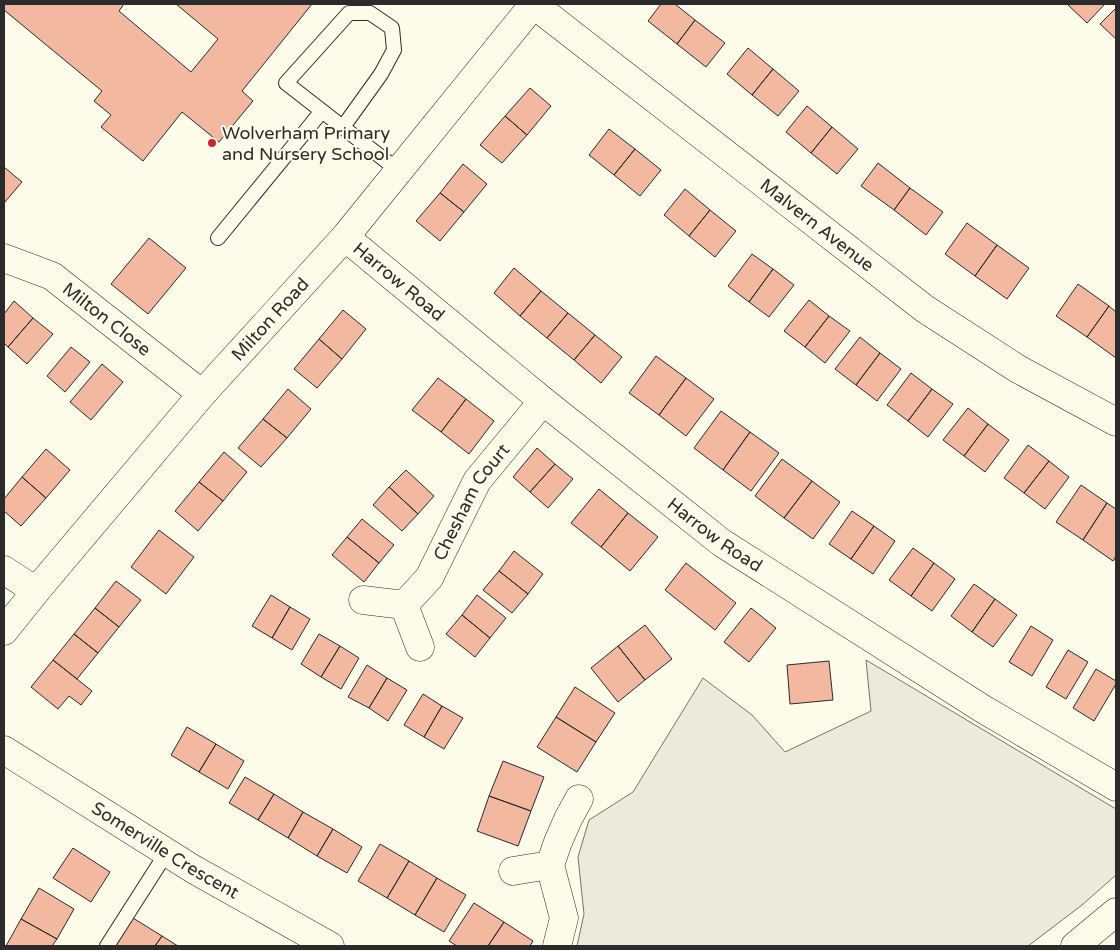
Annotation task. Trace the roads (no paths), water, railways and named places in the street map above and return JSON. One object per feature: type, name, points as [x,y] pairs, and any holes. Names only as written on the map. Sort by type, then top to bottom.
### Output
[{"type":"street","name":"Milton Road","points":[[4,631],[202,394],[345,237],[534,4]]},
{"type":"street","name":"Malvern Avenue","points":[[534,4],[925,309],[1018,369],[1116,422]]},
{"type":"street","name":"Harrow Road","points":[[345,237],[542,401],[722,543],[983,710],[1116,787]]},
{"type":"street","name":"Milton Close","points":[[4,258],[52,276],[202,394]]},
{"type":"street","name":"Chesham Court","points":[[404,605],[429,578],[476,481],[542,401]]},
{"type":"street","points":[[4,570],[36,591]]},
{"type":"street","points":[[363,600],[404,605],[420,647]]},
{"type":"street","name":"Somerville Crescent","points":[[4,750],[193,869],[330,946]]},
{"type":"street","points":[[556,946],[564,918],[550,866],[564,827],[579,799]]},
{"type":"street","points":[[513,871],[550,866]]},
{"type":"street","points":[[1075,946],[1116,912]]},
{"type":"lane","points":[[343,127],[381,74],[394,50],[392,28],[370,13],[350,13],[286,83],[399,171]]},
{"type":"lane","points":[[218,238],[322,111]]},
{"type":"lane","points":[[107,946],[167,852]]},
{"type":"place","name":"Wolverham Primary and Nursery School","points":[[212,143]]}]
